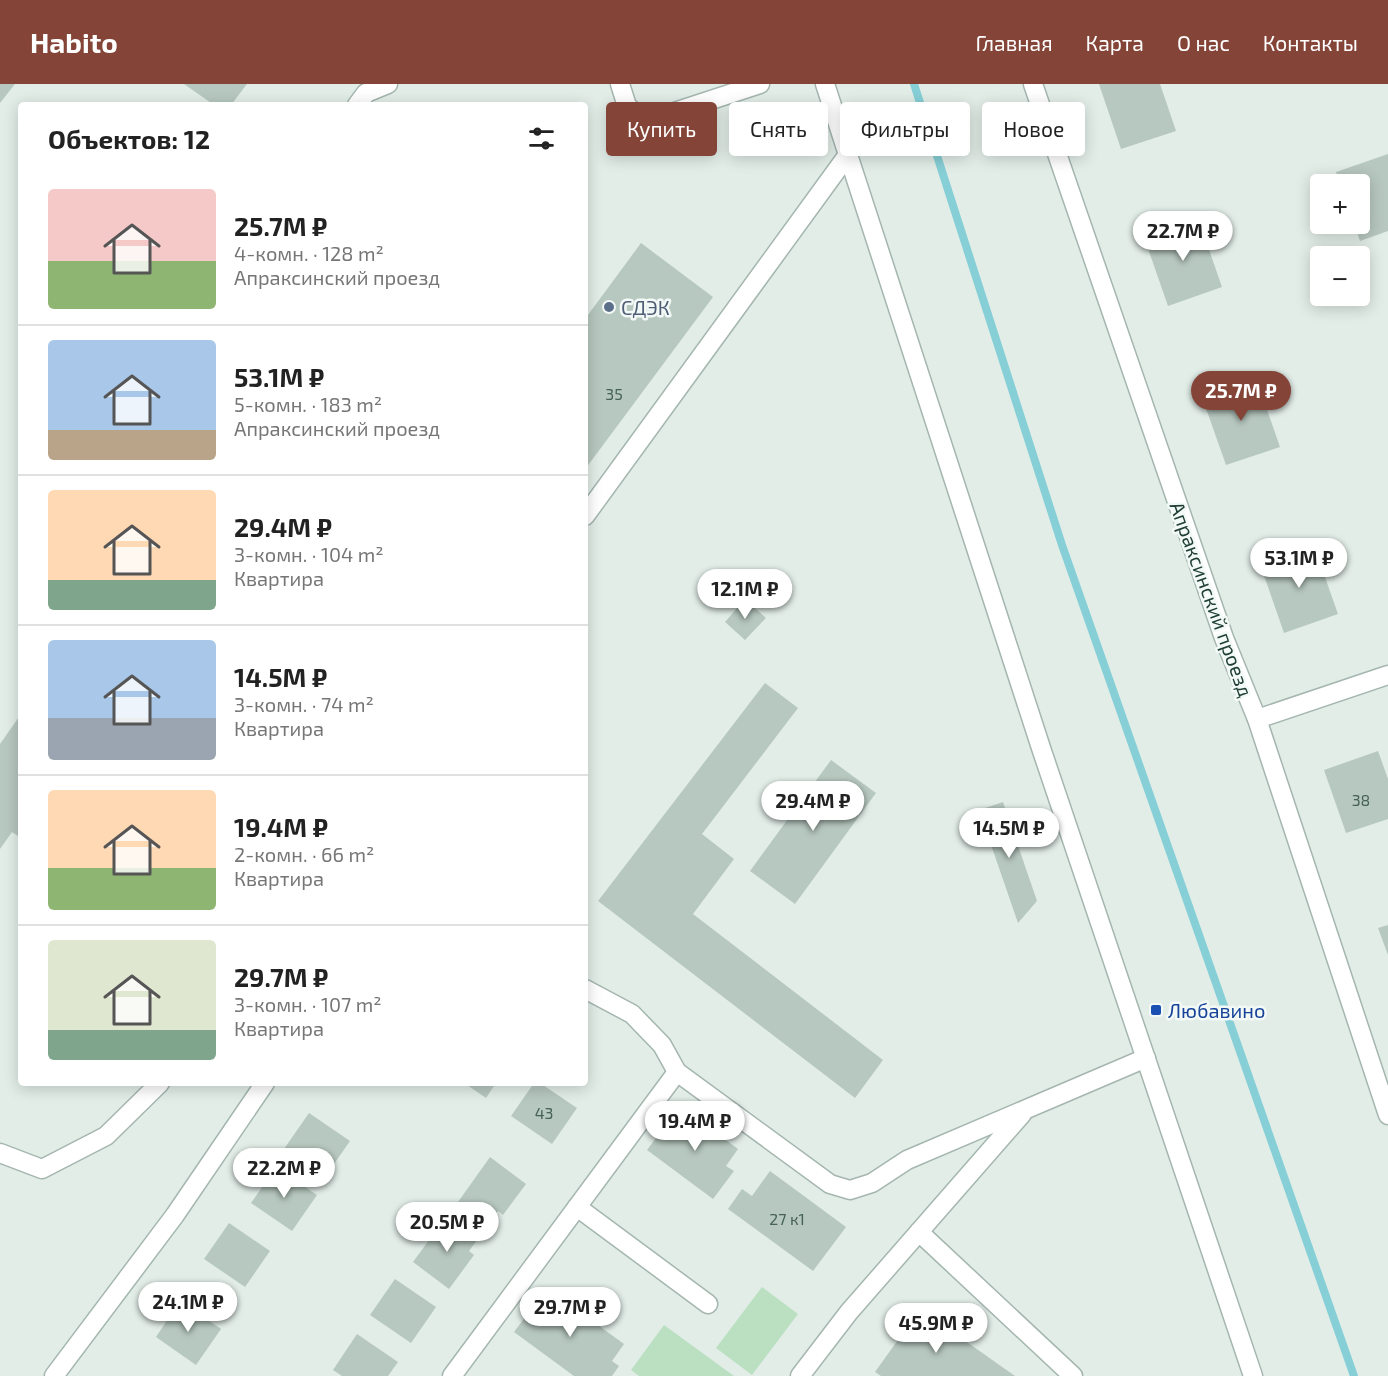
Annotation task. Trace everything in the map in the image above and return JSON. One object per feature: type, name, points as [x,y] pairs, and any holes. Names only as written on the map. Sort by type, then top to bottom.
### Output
[{"type":"street","points":[[359,102],[366,93],[388,84]]},
{"type":"street","points":[[620,84],[627,106],[641,118],[656,118],[760,84]]},
{"type":"street","points":[[825,84],[840,131]]},
{"type":"street","name":"Апраксинский проезд","points":[[1033,84],[1224,638],[1257,719],[1388,1115]]},
{"type":"street","points":[[588,512],[848,156]]},
{"type":"street","points":[[848,156],[1038,740],[1253,1376]]},
{"type":"street","points":[[1257,719],[1388,675]]},
{"type":"street","points":[[588,991],[632,1014],[662,1046],[677,1071],[830,1185],[850,1190],[872,1183],[907,1160],[1146,1058]]},
{"type":"street","points":[[461,1373],[577,1207],[677,1071]]},
{"type":"street","points":[[0,1153],[42,1169],[106,1136],[157,1086]]},
{"type":"street","points":[[54,1376],[175,1215],[262,1086]]},
{"type":"street","points":[[800,1376],[849,1312],[1025,1111]]},
{"type":"street","points":[[577,1207],[708,1304]]},
{"type":"street","points":[[920,1232],[1073,1376]]},
{"type":"green space","points":[[762,1287],[798,1314],[752,1375],[716,1348]]},
{"type":"green space","points":[[664,1325],[734,1376],[639,1376],[631,1370]]},
{"type":"building","points":[[0,84],[15,84],[0,103]]},
{"type":"building","points":[[184,84],[247,84],[233,102],[210,102]]},
{"type":"building","points":[[1099,84],[1160,84],[1176,131],[1121,149]]},
{"type":"building","points":[[1388,154],[1388,231],[1360,241],[1358,234],[1370,234],[1370,174],[1337,174],[1336,172]]},
{"type":"building","points":[[1198,218],[1222,287],[1168,306],[1144,237]]},
{"type":"building","points":[[641,243],[713,297],[588,465],[588,315]]},
{"type":"building","points":[[1256,378],[1280,447],[1226,465],[1202,397]]},
{"type":"building","points":[[1314,546],[1338,614],[1284,633],[1260,564]]},
{"type":"building","points":[[745,599],[766,618],[745,640],[725,622]]},
{"type":"building","points":[[765,683],[798,708],[702,834],[734,859],[693,914],[883,1060],[855,1098],[598,901]]},
{"type":"building","points":[[18,718],[18,836],[12,832],[0,849],[0,744]]},
{"type":"building","points":[[1378,751],[1388,779],[1388,819],[1346,833],[1324,770]]},
{"type":"building","points":[[831,760],[876,793],[795,904],[750,871]]},
{"type":"building","points":[[1003,802],[1037,901],[1018,923],[979,810]]},
{"type":"building","points":[[1388,925],[1388,955],[1378,928]]},
{"type":"building","points":[[468,1086],[494,1086],[486,1098]]},
{"type":"building","points":[[532,1086],[544,1086],[577,1108],[552,1144],[511,1116]]},
{"type":"building","points":[[680,1106],[738,1149],[726,1166],[734,1171],[713,1199],[647,1150]]},
{"type":"building","points":[[309,1113],[350,1141],[325,1177],[284,1149]]},
{"type":"building","points":[[490,1157],[526,1184],[503,1215],[498,1211],[488,1224],[458,1202]]},
{"type":"building","points":[[276,1167],[317,1195],[292,1231],[251,1203]]},
{"type":"building","points":[[770,1171],[846,1227],[813,1271],[728,1209],[742,1189],[752,1196]]},
{"type":"building","points":[[446,1217],[477,1240],[469,1251],[474,1255],[449,1289],[413,1262]]},
{"type":"building","points":[[229,1223],[270,1251],[245,1287],[204,1259]]},
{"type":"building","points":[[395,1279],[436,1307],[411,1343],[370,1315]]},
{"type":"building","points":[[547,1288],[624,1344],[612,1361],[619,1366],[612,1376],[574,1376],[514,1332]]},
{"type":"building","points":[[180,1301],[221,1329],[196,1365],[156,1337]]},
{"type":"building","points":[[920,1309],[1015,1376],[881,1376],[875,1372]]},
{"type":"building","points":[[357,1334],[398,1362],[388,1376],[342,1376],[333,1370]]},
{"type":"waterway","points":[[914,84],[1062,545],[1354,1376]]},
{"type":"place","name":"СДЭК","points":[[609,307]]},
{"type":"place","name":"Любавино","points":[[1156,1010]]}]
